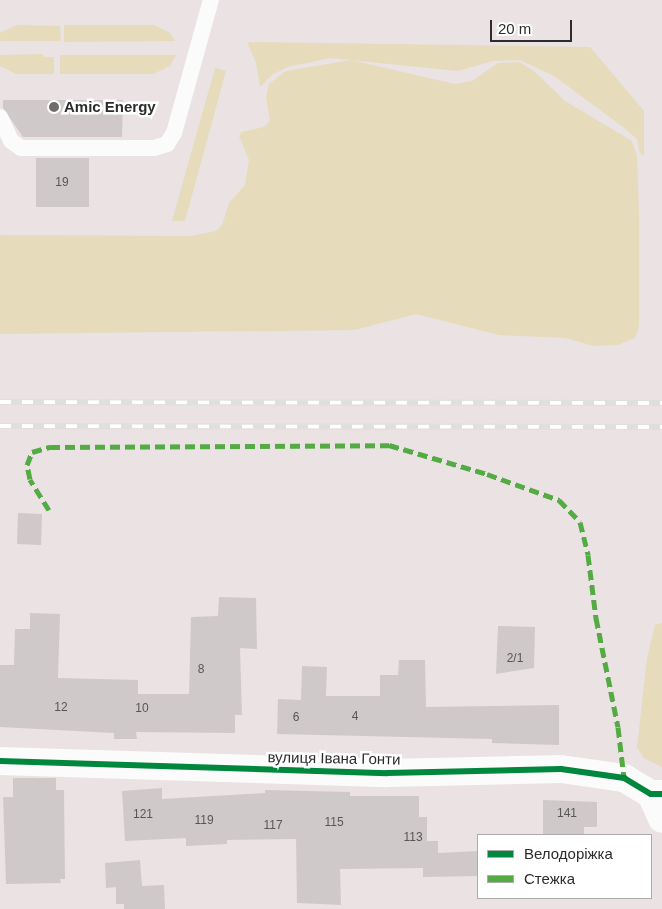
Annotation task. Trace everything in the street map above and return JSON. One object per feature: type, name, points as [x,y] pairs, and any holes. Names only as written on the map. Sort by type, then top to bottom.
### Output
[{"type":"street","name":"вулиця Івана Гонти","points":[[0,761],[387,773],[561,769],[624,778],[656,794]]},
{"type":"street","points":[[656,794],[662,819]]},
{"type":"lane","points":[[0,117],[11,141],[21,148],[154,148],[167,144],[174,133],[211,0]]},
{"type":"shaded area","points":[[17,25],[60,26],[61,41],[0,41],[0,33]]},
{"type":"shaded area","points":[[64,25],[154,25],[170,33],[175,41],[64,42]]},
{"type":"shaded area","points":[[247,42],[590,47],[644,111],[644,156],[640,153],[637,139],[623,127],[554,76],[520,60],[493,61],[458,71],[330,58],[288,67],[273,74],[260,87],[256,63]]},
{"type":"shaded area","points":[[43,54],[43,57],[54,57],[54,74],[16,74],[0,66],[0,55]]},
{"type":"shaded area","points":[[60,55],[176,55],[170,66],[153,74],[60,74]]},
{"type":"shaded area","points":[[351,60],[455,84],[472,81],[498,63],[519,62],[534,71],[565,101],[632,141],[637,156],[639,213],[639,326],[635,338],[618,345],[593,346],[566,338],[499,335],[416,314],[355,330],[0,334],[0,235],[191,236],[216,231],[222,225],[229,203],[245,185],[249,160],[239,136],[242,132],[264,127],[270,121],[266,97],[269,84],[286,71]]},
{"type":"shaded area","points":[[215,68],[226,71],[185,221],[172,221]]},
{"type":"shaded area","points":[[662,623],[662,767],[644,758],[637,747],[647,658],[655,625]]},
{"type":"building","points":[[3,100],[123,100],[122,137],[23,137],[3,108]]},
{"type":"building","points":[[36,158],[89,158],[89,207],[36,207]]},
{"type":"building","points":[[18,513],[42,514],[41,545],[17,544]]},
{"type":"building","points":[[219,597],[256,598],[257,649],[240,648],[242,715],[235,715],[235,733],[136,732],[137,739],[114,739],[114,733],[0,727],[0,665],[14,665],[15,629],[30,629],[30,613],[60,614],[58,678],[138,680],[138,694],[189,694],[191,617],[218,616]]},
{"type":"building","points":[[498,626],[535,627],[534,668],[496,674]]},
{"type":"building","points":[[399,660],[425,660],[426,707],[559,705],[559,745],[492,743],[492,739],[277,734],[278,699],[301,700],[302,666],[327,667],[326,696],[380,696],[380,675],[398,675]]},
{"type":"building","points":[[13,778],[56,778],[56,790],[64,790],[65,879],[60,879],[61,883],[6,884],[3,797],[13,797]]},
{"type":"building","points":[[162,788],[162,799],[265,793],[265,790],[350,792],[350,796],[419,796],[419,817],[427,817],[427,841],[438,841],[438,853],[477,851],[477,876],[423,877],[423,868],[340,869],[341,905],[297,903],[296,839],[227,840],[227,844],[186,846],[186,838],[125,841],[122,791]]},
{"type":"building","points":[[543,800],[597,802],[597,827],[584,827],[584,834],[543,834]]},
{"type":"building","points":[[140,860],[142,886],[164,885],[165,909],[124,909],[124,904],[116,904],[116,887],[106,888],[105,863]]},
{"type":"railway","points":[[0,402],[662,403]]},
{"type":"railway","points":[[0,426],[662,427]]},
{"type":"marked path","points":[[49,510],[30,479],[27,465],[32,452],[50,447],[389,445],[487,474],[559,500],[580,522],[588,555],[596,618],[618,727],[624,778]]},
{"type":"cycle path","points":[[0,761],[387,773],[561,769],[624,778],[651,794],[662,794]]},
{"type":"place","name":"Amic Energy","points":[[54,107]]}]
